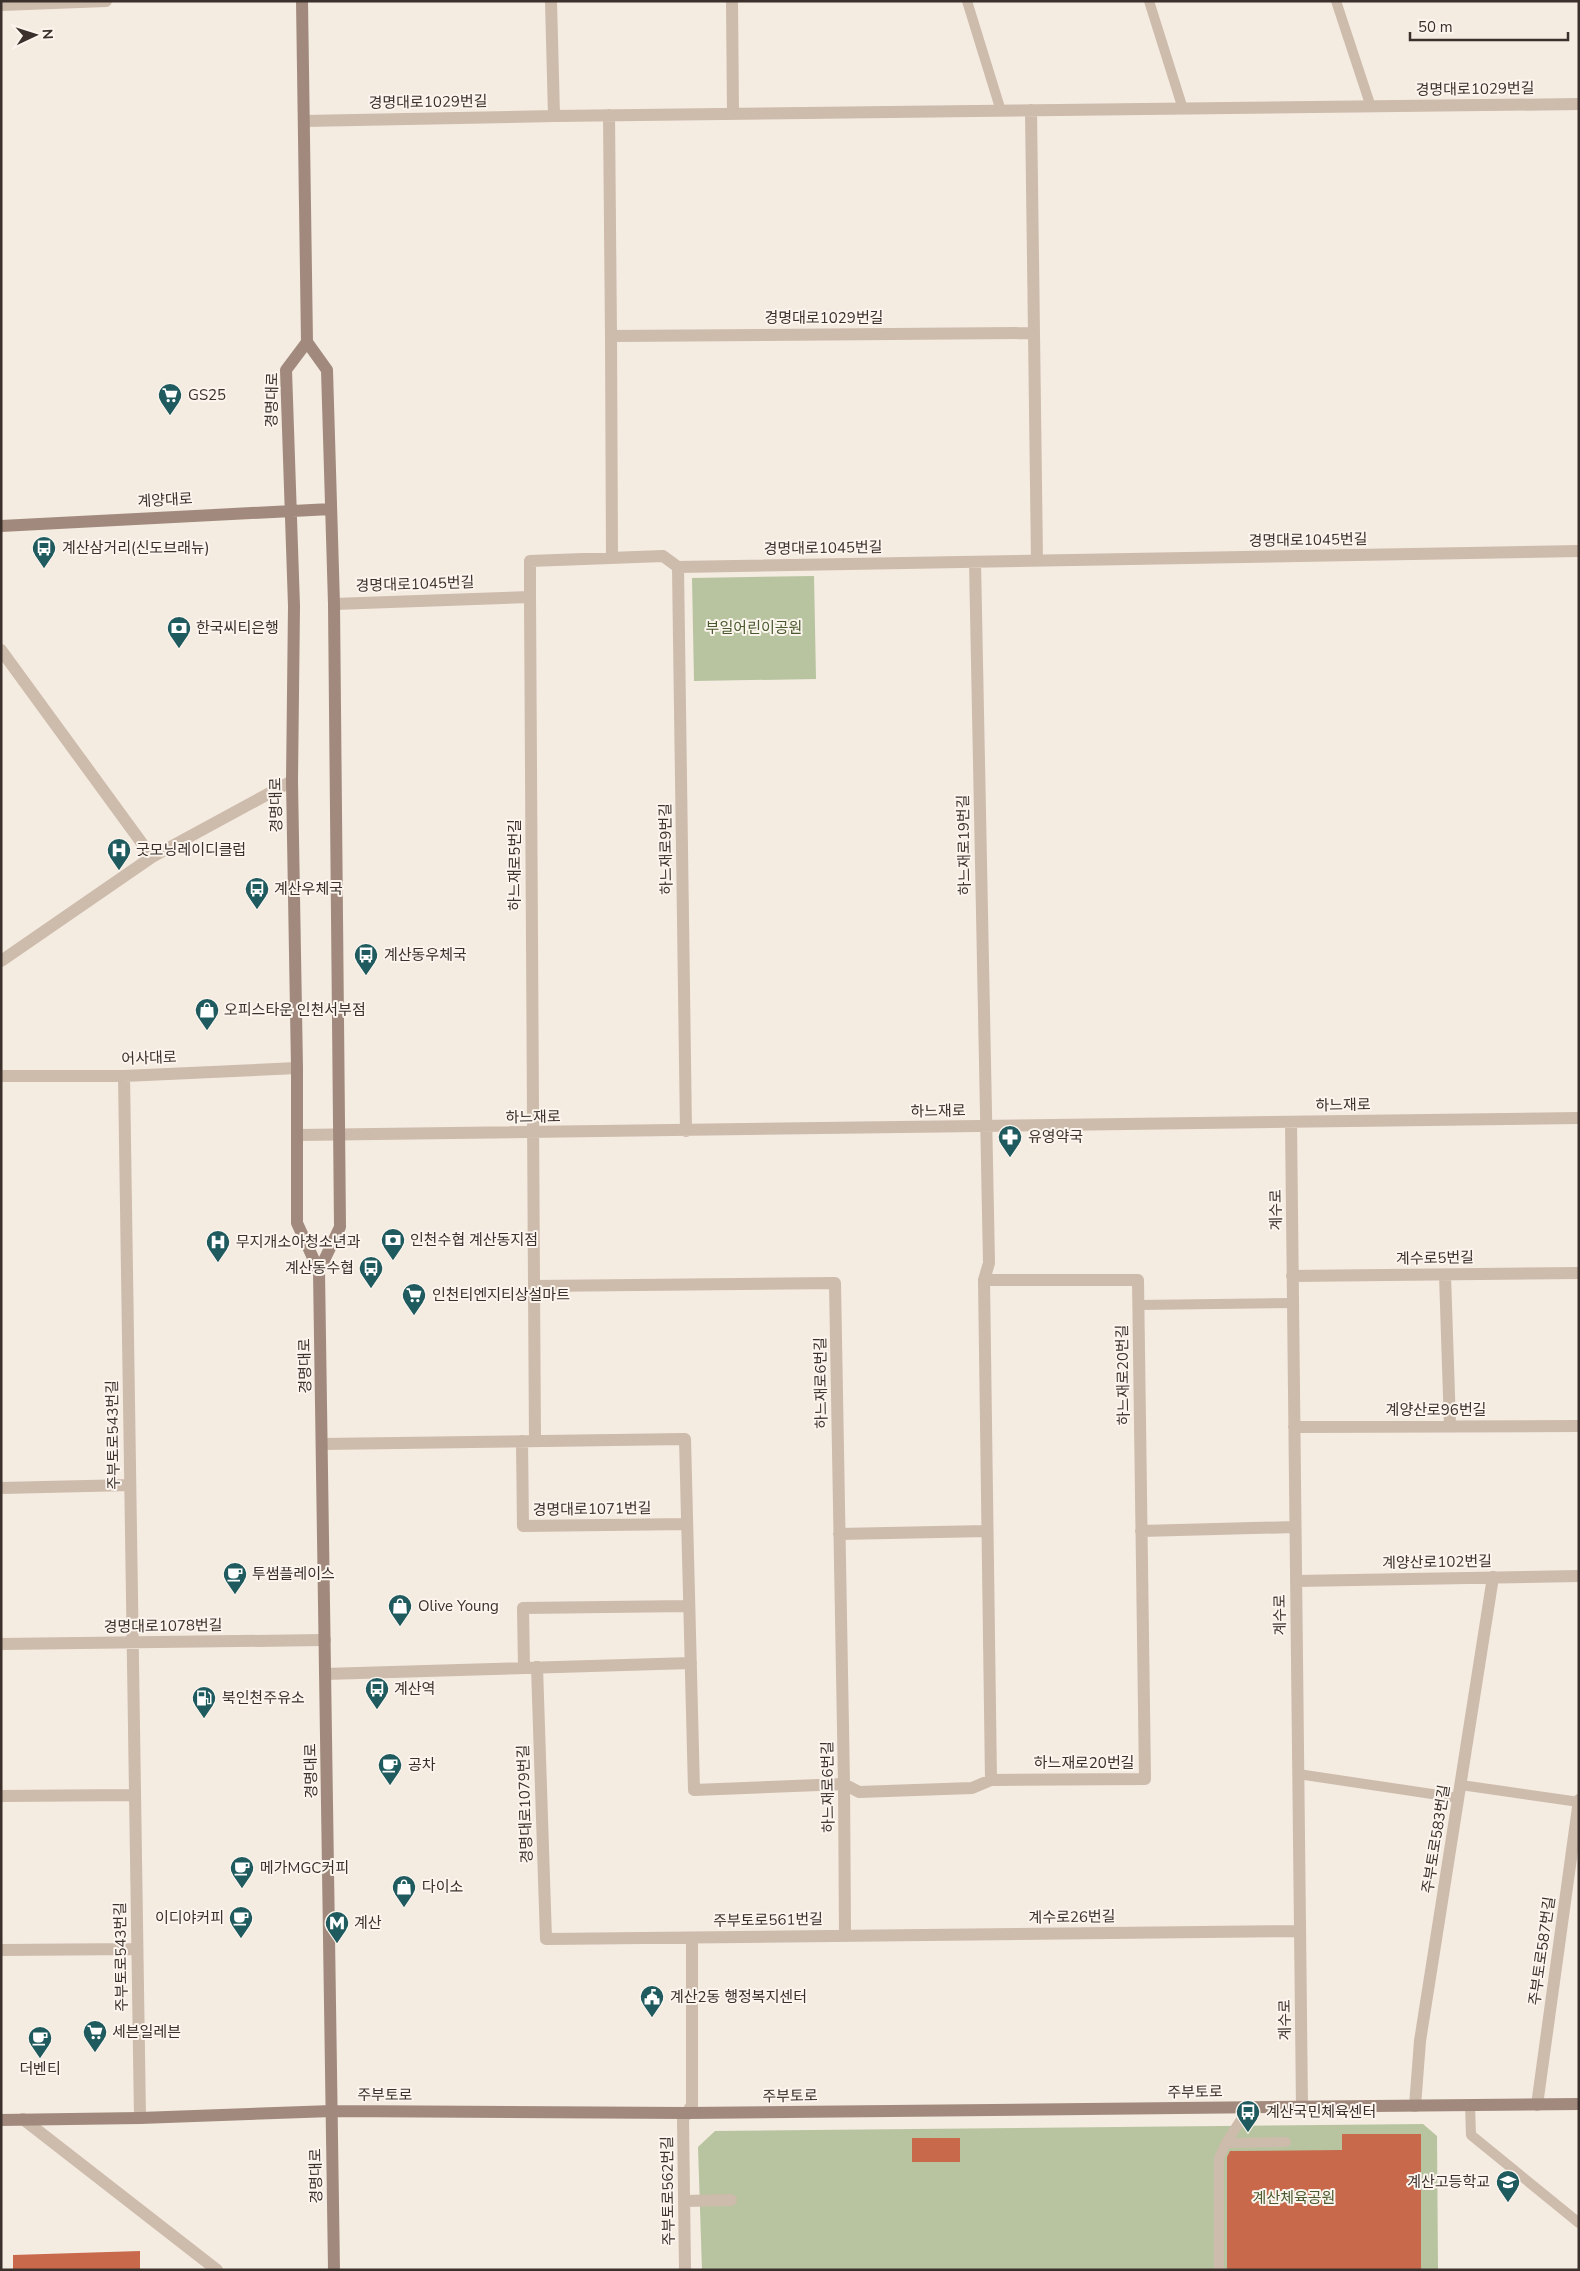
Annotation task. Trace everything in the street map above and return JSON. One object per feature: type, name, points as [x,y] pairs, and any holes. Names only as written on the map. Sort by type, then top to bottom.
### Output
[{"type":"street","points":[[1,6],[106,1]]},
{"type":"street","points":[[302,1],[307,342]]},
{"type":"street","points":[[551,1],[554,116]]},
{"type":"street","points":[[732,1],[733,114]]},
{"type":"street","name":"경명대로1029번길","points":[[304,121],[554,116],[1579,104]]},
{"type":"street","points":[[1031,110],[1037,561]]},
{"type":"street","points":[[610,116],[612,558]]},
{"type":"street","name":"경명대로1029번길","points":[[611,336],[1034,333]]},
{"type":"street","name":"경명대로","points":[[319,1271],[340,1227],[334,604],[327,370],[307,342],[286,370],[294,606],[292,781],[298,1135],[297,1222],[319,1271],[334,2270]]},
{"type":"street","name":"계양대로","points":[[1,526],[331,509]]},
{"type":"street","name":"경명대로1045번길","points":[[334,604],[530,597],[530,561],[663,556],[678,567],[1579,551]]},
{"type":"street","name":"하느재로19번길","points":[[975,562],[986,1127]]},
{"type":"street","name":"하느재로9번길","points":[[678,567],[686,1131]]},
{"type":"street","name":"하느재로5번길","points":[[530,597],[533,1133]]},
{"type":"street","points":[[1,650],[152,857]]},
{"type":"street","points":[[1,961],[152,857],[292,781]]},
{"type":"street","name":"어사대로","points":[[1,1076],[124,1076],[297,1068]]},
{"type":"street","name":"주부토로543번길","points":[[124,1076],[140,2118]]},
{"type":"street","name":"하느재로","points":[[298,1135],[340,1136],[1579,1118]]},
{"type":"street","name":"계수로","points":[[1291,1122],[1302,2107]]},
{"type":"street","points":[[322,1444],[685,1439],[694,1790],[844,1784],[859,1792],[868,1792],[972,1788],[991,1780],[984,1280],[989,1263],[986,1127]]},
{"type":"street","points":[[533,1133],[535,1441]]},
{"type":"street","name":"계수로5번길","points":[[1292,1276],[1579,1273]]},
{"type":"street","points":[[1445,1275],[1450,1426]]},
{"type":"street","name":"하느재로20번길","points":[[984,1280],[1138,1280],[1145,1779],[991,1780]]},
{"type":"street","name":"하느재로6번길","points":[[534,1286],[835,1283],[845,1936]]},
{"type":"street","name":"계양산로96번길","points":[[1294,1427],[1579,1426]]},
{"type":"street","name":"경명대로1071번길","points":[[522,1441],[523,1526],[687,1524]]},
{"type":"street","points":[[1,1488],[130,1485]]},
{"type":"street","points":[[1141,1531],[1295,1527]]},
{"type":"street","points":[[839,1534],[987,1531]]},
{"type":"street","name":"계양산로102번길","points":[[1296,1581],[1579,1576]]},
{"type":"street","name":"주부토로583번길","points":[[1415,2106],[1420,2041],[1493,1578]]},
{"type":"street","name":"경명대로1079번길","points":[[546,1939],[531,1668],[524,1608],[689,1606]]},
{"type":"street","name":"경명대로1078번길","points":[[1,1644],[325,1640]]},
{"type":"street","points":[[325,1674],[691,1662]]},
{"type":"street","points":[[1,1796],[135,1795]]},
{"type":"street","name":"주부토로587번길","points":[[1537,2105],[1579,1801]]},
{"type":"street","name":"계수로26번길","points":[[845,1936],[1300,1931]]},
{"type":"street","name":"주부토로561번길","points":[[546,1939],[845,1936]]},
{"type":"street","points":[[687,2113],[692,2105],[692,1938]]},
{"type":"street","points":[[1,1950],[137,1949]]},
{"type":"street","name":"주부토로","points":[[1,2120],[140,2118],[332,2111],[687,2113],[1579,2104]]},
{"type":"street","name":"주부토로562번길","points":[[685,2270],[682,2119],[687,2113]]},
{"type":"street","points":[[23,2119],[217,2270]]},
{"type":"street","points":[[684,2201],[732,2200]]},
{"type":"lane","points":[[967,1],[1001,111]]},
{"type":"lane","points":[[1149,1],[1182,109]]},
{"type":"lane","points":[[1336,1],[1371,107]]},
{"type":"lane","points":[[1138,1305],[1293,1302]]},
{"type":"lane","points":[[1298,1774],[1459,1798]]},
{"type":"lane","points":[[1461,1785],[1579,1801]]},
{"type":"lane","points":[[1470,2105],[1471,2135],[1579,2223]]},
{"type":"lane","points":[[1218,2270],[1219,2158],[1226,2143],[1249,2107]]},
{"type":"lane","points":[[1226,2143],[1286,2142]]},
{"type":"green space","name":"부일어린이공원","points":[[814,576],[816,679],[694,681],[692,578]]},
{"type":"green space","name":"계산체육공원","points":[[1423,2124],[1437,2136],[1438,2270],[702,2270],[698,2147],[715,2131]]},
{"type":"building","points":[[1342,2134],[1421,2134],[1421,2270],[1227,2270],[1227,2157],[1230,2151],[1342,2150]]},
{"type":"building","points":[[912,2138],[960,2138],[960,2162],[912,2162]]},
{"type":"building","points":[[140,2251],[140,2270],[13,2270],[13,2255]]},
{"type":"place","name":"GS25","points":[[170,416]]},
{"type":"place","name":"계산삼거리(신도브래뉴)","points":[[44,569]]},
{"type":"place","name":"한국씨티은행","points":[[179,649]]},
{"type":"place","name":"굿모닝레이디클럽","points":[[119,871]]},
{"type":"place","name":"계산우체국","points":[[257,910]]},
{"type":"place","name":"계산동우체국","points":[[366,976]]},
{"type":"place","name":"오피스타운 인천서부점","points":[[207,1031]]},
{"type":"place","name":"유영약국","points":[[1010,1158]]},
{"type":"place","name":"인천수협 계산동지점","points":[[393,1261]]},
{"type":"place","name":"무지개소아청소년과","points":[[218,1263]]},
{"type":"place","name":"계산동수협","points":[[371,1289]]},
{"type":"place","name":"인천티엔지티상설마트","points":[[414,1316]]},
{"type":"place","name":"투썸플레이스","points":[[235,1595]]},
{"type":"place","name":"Olive Young","points":[[400,1627]]},
{"type":"place","name":"계산역","points":[[377,1710]]},
{"type":"place","name":"북인천주유소","points":[[204,1719]]},
{"type":"place","name":"공차","points":[[390,1786]]},
{"type":"place","name":"메가MGC커피","points":[[242,1889]]},
{"type":"place","name":"다이소","points":[[404,1908]]},
{"type":"place","name":"이디야커피","points":[[241,1939]]},
{"type":"place","name":"계산","points":[[337,1944]]},
{"type":"place","name":"계산2동 행정복지센터","points":[[652,2018]]},
{"type":"place","name":"세븐일레븐","points":[[95,2053]]},
{"type":"place","name":"더벤티","points":[[40,2059]]},
{"type":"place","name":"계산국민체육센터","points":[[1248,2133]]},
{"type":"place","name":"계산고등학교","points":[[1508,2203]]}]
